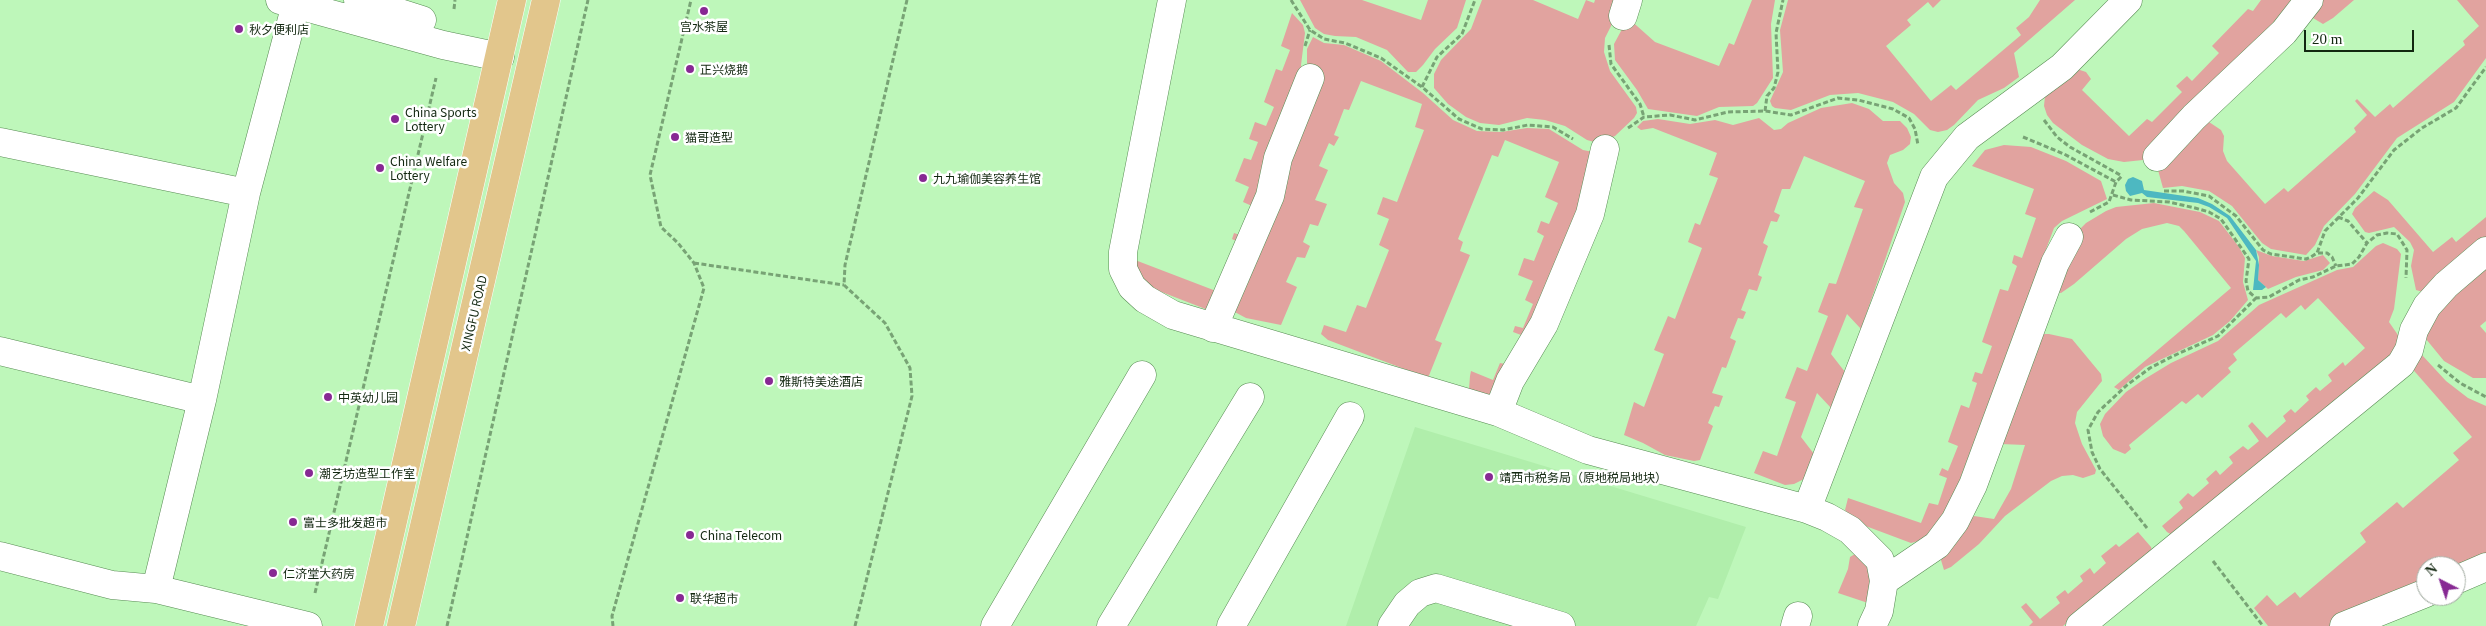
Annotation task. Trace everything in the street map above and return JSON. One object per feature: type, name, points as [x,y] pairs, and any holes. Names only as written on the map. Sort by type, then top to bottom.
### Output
[{"type":"main road","points":[[369,626],[512,0]]},
{"type":"main road","name":"XINGFU ROAD","points":[[401,626],[546,0]]},
{"type":"street","points":[[358,0],[502,48]]},
{"type":"street","points":[[1172,0],[1123,252],[1122,269],[1132,287],[1145,299],[1173,315],[1213,328],[1498,412],[1588,450],[1807,509],[1827,517],[1850,530],[1880,560],[1884,581],[1879,611],[1872,626]]},
{"type":"street","points":[[1807,509],[1934,177],[1967,137],[2062,67],[2128,0]]},
{"type":"street","points":[[2151,163],[2194,117],[2284,32],[2308,0]]},
{"type":"street","points":[[156,589],[202,400],[288,2],[443,45],[502,48]]},
{"type":"street","points":[[1213,328],[1270,196],[1278,158],[1310,78]]},
{"type":"street","points":[[0,142],[246,193]]},
{"type":"street","points":[[1498,412],[1510,381],[1544,324],[1590,214],[1605,149]]},
{"type":"street","points":[[1884,581],[1937,544],[1955,521],[1973,485],[2055,263],[2069,237]]},
{"type":"street","points":[[2080,626],[2401,364],[2409,350],[2414,330],[2434,299],[2486,250]]},
{"type":"street","points":[[0,351],[202,400]]},
{"type":"street","points":[[995,626],[1142,375]]},
{"type":"street","points":[[1110,626],[1250,397]]},
{"type":"street","points":[[1231,626],[1350,416]]},
{"type":"street","points":[[0,556],[112,585],[156,589],[307,626]]},
{"type":"street","points":[[2466,576],[2486,567]]},
{"type":"street","points":[[1392,626],[1407,604],[1420,593],[1436,588],[1561,626]]},
{"type":"street","points":[[2344,626],[2416,597]]},
{"type":"path","points":[[446,626],[588,0]]},
{"type":"path","points":[[613,626],[612,616],[704,288],[694,263],[678,243],[661,227],[650,175],[691,0]]},
{"type":"path","points":[[844,285],[844,265],[908,0]]},
{"type":"path","points":[[1291,0],[1310,30],[1324,39],[1345,43],[1380,58],[1422,87],[1459,119],[1482,129],[1503,130],[1528,125],[1553,127],[1584,147],[1605,149],[1620,134],[1644,117],[1670,115],[1695,120],[1728,112],[1765,111],[1791,115],[1838,98],[1858,100],[1893,109],[1909,118],[1915,129],[1921,153],[1934,177]]},
{"type":"path","points":[[1422,87],[1437,57],[1462,34],[1474,0]]},
{"type":"path","points":[[1765,111],[1767,96],[1774,88],[1778,72],[1776,33],[1783,0]]},
{"type":"path","points":[[1626,8],[1609,45],[1611,64],[1640,104],[1644,117]]},
{"type":"path","points":[[307,626],[443,45]]},
{"type":"path","points":[[2317,253],[2325,231],[2358,198],[2394,150],[2416,132],[2456,108],[2486,67]]},
{"type":"path","points":[[2049,127],[2057,137],[2070,147],[2122,176]]},
{"type":"path","points":[[2034,142],[2064,154],[2116,182]]},
{"type":"path","points":[[2069,237],[2083,217],[2109,202],[2116,182],[2122,176],[2129,171],[2151,163],[2151,188],[2209,196],[2236,216],[2264,250],[2271,254],[2306,259],[2317,253],[2327,253],[2332,257],[2336,266]]},
{"type":"path","points":[[2113,195],[2131,200],[2169,202],[2209,212],[2221,219],[2250,259],[2246,281],[2248,291],[2256,298]]},
{"type":"path","points":[[2337,217],[2348,221],[2367,243]]},
{"type":"path","points":[[2168,555],[2100,469],[2092,452],[2088,430],[2098,412],[2127,385],[2165,360],[2218,336],[2256,298],[2269,297],[2299,280],[2313,277],[2336,266],[2352,264],[2359,257],[2367,243],[2377,235],[2396,234],[2403,241],[2407,250],[2405,271],[2410,298],[2408,320],[2428,354],[2460,384],[2486,397]]},
{"type":"path","points":[[694,263],[844,285],[885,323],[910,368],[912,396],[856,626]]},
{"type":"path","points":[[2193,534],[2263,626]]},
{"type":"shaded area","points":[[1300,0],[1362,0],[1421,20],[1428,0],[1466,0],[1457,28],[1435,49],[1416,72],[1408,72],[1387,50],[1356,37],[1324,34],[1315,28]]},
{"type":"shaded area","points":[[1482,0],[1533,0],[1578,19],[1586,0],[1594,3],[1595,0],[1624,0],[1605,38],[1604,52],[1610,71],[1636,107],[1637,113],[1634,118],[1615,136],[1598,143],[1587,140],[1565,126],[1545,120],[1527,118],[1499,125],[1480,123],[1466,117],[1448,104],[1434,88],[1434,74],[1441,60],[1471,29]]},
{"type":"shaded area","points":[[1752,0],[1775,0],[1771,24],[1773,78],[1757,103],[1753,106],[1719,107],[1697,116],[1648,109],[1615,60],[1614,44],[1628,18],[1655,42],[1719,66],[1729,43],[1734,45]]},
{"type":"shaded area","points":[[1788,0],[1941,0],[1933,8],[1928,2],[1907,20],[1911,25],[1886,46],[1931,101],[1951,85],[1956,90],[2021,35],[2016,28],[2029,17],[2040,0],[2075,0],[2014,53],[2019,77],[2004,88],[1978,100],[1954,125],[1947,130],[1938,132],[1930,130],[1914,114],[1893,102],[1858,93],[1830,95],[1791,110],[1772,106],[1770,101],[1783,72],[1780,30]]},
{"type":"shaded area","points":[[2261,0],[2292,0],[2267,30],[2143,160],[2124,162],[2108,159],[2082,145],[2053,123],[2047,115],[2044,106],[2045,96],[2074,68],[2086,72],[2091,79],[2082,90],[2129,136],[2147,119],[2152,122],[2182,92],[2176,86],[2187,76],[2192,81],[2219,53],[2212,46],[2248,9],[2253,11]]},
{"type":"shaded area","points":[[2322,0],[2354,0],[2323,24],[2313,18]]},
{"type":"shaded area","points":[[2457,0],[2486,0],[2486,58],[2454,102],[2397,138],[2355,194],[2324,226],[2315,245],[2306,255],[2271,249],[2262,243],[2232,206],[2209,191],[2182,186],[2163,188],[2158,170],[2161,161],[2209,122],[2221,130],[2224,136],[2223,151],[2227,161],[2265,204],[2284,188],[2288,192],[2356,132],[2354,128],[2367,115],[2355,101],[2357,99],[2375,117],[2390,104],[2393,108],[2465,45],[2463,41],[2479,26]]},
{"type":"shaded area","points":[[1292,13],[1303,25],[1305,33],[1301,65],[1305,81],[1274,157],[1273,174],[1268,194],[1225,293],[1214,308],[1208,310],[1141,284],[1133,271],[1135,260],[1216,291],[1224,273],[1228,274],[1240,243],[1232,239],[1234,233],[1240,235],[1252,206],[1243,202],[1249,187],[1235,181],[1244,158],[1251,160],[1258,142],[1249,139],[1255,122],[1266,126],[1274,107],[1264,102],[1276,69],[1282,71],[1290,50],[1281,46]]},
{"type":"shaded area","points":[[1313,37],[1324,43],[1344,45],[1381,61],[1423,93],[1453,120],[1477,131],[1501,132],[1527,128],[1549,129],[1583,150],[1593,152],[1584,202],[1496,399],[1469,389],[1471,371],[1493,380],[1500,363],[1509,365],[1521,335],[1513,332],[1515,326],[1523,328],[1533,304],[1525,300],[1533,281],[1518,275],[1524,258],[1534,261],[1544,236],[1537,232],[1541,221],[1549,224],[1558,203],[1545,197],[1559,162],[1505,140],[1498,157],[1492,155],[1458,239],[1463,242],[1460,251],[1470,255],[1435,340],[1442,343],[1428,378],[1328,340],[1321,334],[1324,325],[1346,332],[1357,305],[1366,308],[1389,250],[1379,245],[1389,219],[1377,214],[1383,197],[1397,202],[1424,130],[1415,127],[1422,104],[1361,81],[1349,110],[1344,109],[1334,135],[1339,137],[1334,146],[1329,143],[1319,166],[1328,170],[1315,200],[1327,204],[1318,226],[1310,224],[1303,242],[1310,246],[1305,258],[1297,257],[1286,282],[1297,287],[1281,325],[1246,318],[1231,310],[1311,73],[1307,63],[1307,49]]},
{"type":"shaded area","points":[[1852,103],[1869,109],[1883,121],[1900,121],[1907,128],[1911,137],[1910,144],[1903,150],[1890,155],[1887,163],[1894,183],[1903,193],[1905,202],[1861,329],[1847,314],[1831,354],[1845,372],[1832,409],[1817,393],[1801,437],[1814,454],[1806,478],[1794,484],[1785,485],[1754,473],[1763,451],[1777,456],[1796,402],[1785,398],[1797,367],[1807,371],[1828,316],[1818,312],[1829,283],[1836,284],[1863,209],[1854,207],[1865,181],[1804,156],[1790,189],[1782,189],[1774,212],[1780,215],[1777,222],[1771,221],[1763,243],[1768,246],[1758,275],[1762,277],[1757,291],[1749,289],[1741,310],[1746,312],[1743,319],[1738,318],[1730,338],[1736,341],[1726,368],[1722,367],[1712,393],[1723,396],[1719,407],[1715,406],[1708,423],[1713,426],[1700,460],[1694,461],[1665,455],[1624,435],[1634,402],[1644,407],[1664,354],[1654,350],[1668,316],[1675,319],[1702,248],[1688,242],[1695,223],[1700,225],[1718,178],[1709,175],[1717,153],[1653,128],[1641,130],[1637,127],[1643,121],[1658,119],[1690,124],[1715,120],[1733,125],[1759,118],[1774,130],[1781,129],[1788,123],[1821,108]]},
{"type":"shaded area","points":[[2004,145],[2031,147],[2066,161],[2101,181],[2107,199],[2062,221],[2054,228],[1944,522],[1922,540],[1911,543],[1855,522],[1845,510],[1848,498],[1921,523],[1929,503],[1938,505],[1947,478],[1939,475],[1942,468],[1948,471],[1958,446],[1948,442],[1961,405],[1969,408],[1977,383],[1972,381],[1975,372],[1982,374],[1992,346],[1982,342],[2000,289],[2008,291],[2017,266],[2012,263],[2014,255],[2022,258],[2036,218],[2025,214],[2034,189],[1972,166],[1985,150]]},
{"type":"shaded area","points":[[2374,191],[2388,200],[2433,252],[2452,237],[2456,242],[2486,217],[2486,241],[2423,292],[2416,290],[2411,266],[2414,250],[2410,242],[2394,227],[2369,233],[2365,232],[2352,214],[2355,208]]},
{"type":"shaded area","points":[[2154,203],[2200,212],[2219,221],[2245,258],[2243,282],[2248,300],[2230,321],[2213,335],[2145,367],[2119,390],[2114,387],[2231,288],[2184,231],[2179,226],[2167,223],[2142,229],[2126,239],[2074,284],[2061,293],[2054,291],[2079,230],[2086,223],[2116,207]]},
{"type":"shaded area","points":[[2383,243],[2397,249],[2401,254],[2394,309],[2389,322],[2400,338],[2395,352],[2172,535],[2167,532],[2162,526],[2183,508],[2179,502],[2188,493],[2193,497],[2209,483],[2206,479],[2216,470],[2220,475],[2233,463],[2229,457],[2243,446],[2248,450],[2259,441],[2248,426],[2252,422],[2267,438],[2286,421],[2283,416],[2291,409],[2295,413],[2309,400],[2306,396],[2316,387],[2320,391],[2332,381],[2328,375],[2343,362],[2345,366],[2365,348],[2318,298],[2305,310],[2301,305],[2286,318],[2281,313],[2233,354],[2237,360],[2228,368],[2231,372],[2202,398],[2198,394],[2186,404],[2182,401],[2129,445],[2131,449],[2125,454],[2113,449],[2103,436],[2100,424],[2105,414],[2126,392],[2171,363],[2218,341],[2259,305],[2337,270],[2353,267],[2376,246]]},
{"type":"shaded area","points":[[2256,250],[2272,256],[2304,261],[2323,255],[2330,263],[2323,270],[2296,277],[2268,289],[2258,280],[2259,257]]},
{"type":"shaded area","points":[[2486,267],[2486,321],[2480,326],[2486,333],[2486,378],[2473,378],[2444,361],[2426,339],[2427,328],[2449,299]]},
{"type":"shaded area","points":[[2039,334],[2072,339],[2101,374],[2102,381],[2077,412],[2075,423],[2082,444],[2096,470],[2095,474],[2083,478],[2073,475],[2062,476],[2051,481],[2005,516],[1979,544],[1951,567],[1944,570],[1941,560],[1958,530],[1974,516],[1994,519],[2011,489],[2025,445],[2001,444]]},
{"type":"shaded area","points":[[2422,355],[2446,381],[2468,398],[2486,406],[2486,556],[2466,563],[2466,556],[2416,556],[2416,585],[2347,615],[2329,626],[2268,626],[2254,608],[2267,595],[2277,606],[2295,592],[2300,598],[2366,542],[2360,533],[2397,502],[2403,508],[2459,460],[2453,453],[2472,437],[2409,365]]},
{"type":"shaded area","name":"靖西市税务局（原地税局地块）","points":[[1415,427],[1746,527],[1718,599],[1709,597],[1696,626],[1346,626]]},
{"type":"shaded area","points":[[2138,532],[2151,547],[2152,550],[2148,557],[2063,626],[2029,626],[2033,622],[2021,607],[2026,603],[2040,619],[2060,603],[2056,597],[2065,590],[2068,594],[2083,581],[2080,576],[2090,568],[2094,574],[2106,563],[2101,556],[2116,544],[2119,547]]},
{"type":"shaded area","points":[[1855,554],[1869,564],[1871,577],[1868,603],[1838,593],[1848,569],[1850,557]]},
{"type":"water","points":[[2133,177],[2142,181],[2144,190],[2198,198],[2212,204],[2230,216],[2256,250],[2259,265],[2258,280],[2266,287],[2262,290],[2253,290],[2256,261],[2227,218],[2209,207],[2198,203],[2147,197],[2142,193],[2130,196],[2126,191],[2125,185],[2128,179]]},
{"type":"place","name":"宫水茶屋","points":[[704,11]]},
{"type":"place","name":"秋夕便利店","points":[[239,29]]},
{"type":"place","name":"正兴烧鹅","points":[[690,69]]},
{"type":"place","name":"China Sports Lottery","points":[[395,119]]},
{"type":"place","name":"猫哥造型","points":[[675,137]]},
{"type":"place","name":"China Welfare Lottery","points":[[380,168]]},
{"type":"place","name":"九九瑜伽美容养生馆","points":[[923,178]]},
{"type":"place","name":"雅斯特美途酒店","points":[[769,381]]},
{"type":"place","name":"中英幼儿园","points":[[328,397]]},
{"type":"place","name":"潮艺坊造型工作室","points":[[309,473]]},
{"type":"place","name":"靖西市税务局（原地税局地块）","points":[[1489,477]]},
{"type":"place","name":"富士多批发超市","points":[[293,522]]},
{"type":"place","name":"China Telecom","points":[[690,535]]},
{"type":"place","name":"仁济堂大药房","points":[[273,573]]},
{"type":"place","name":"联华超市","points":[[680,598]]}]
